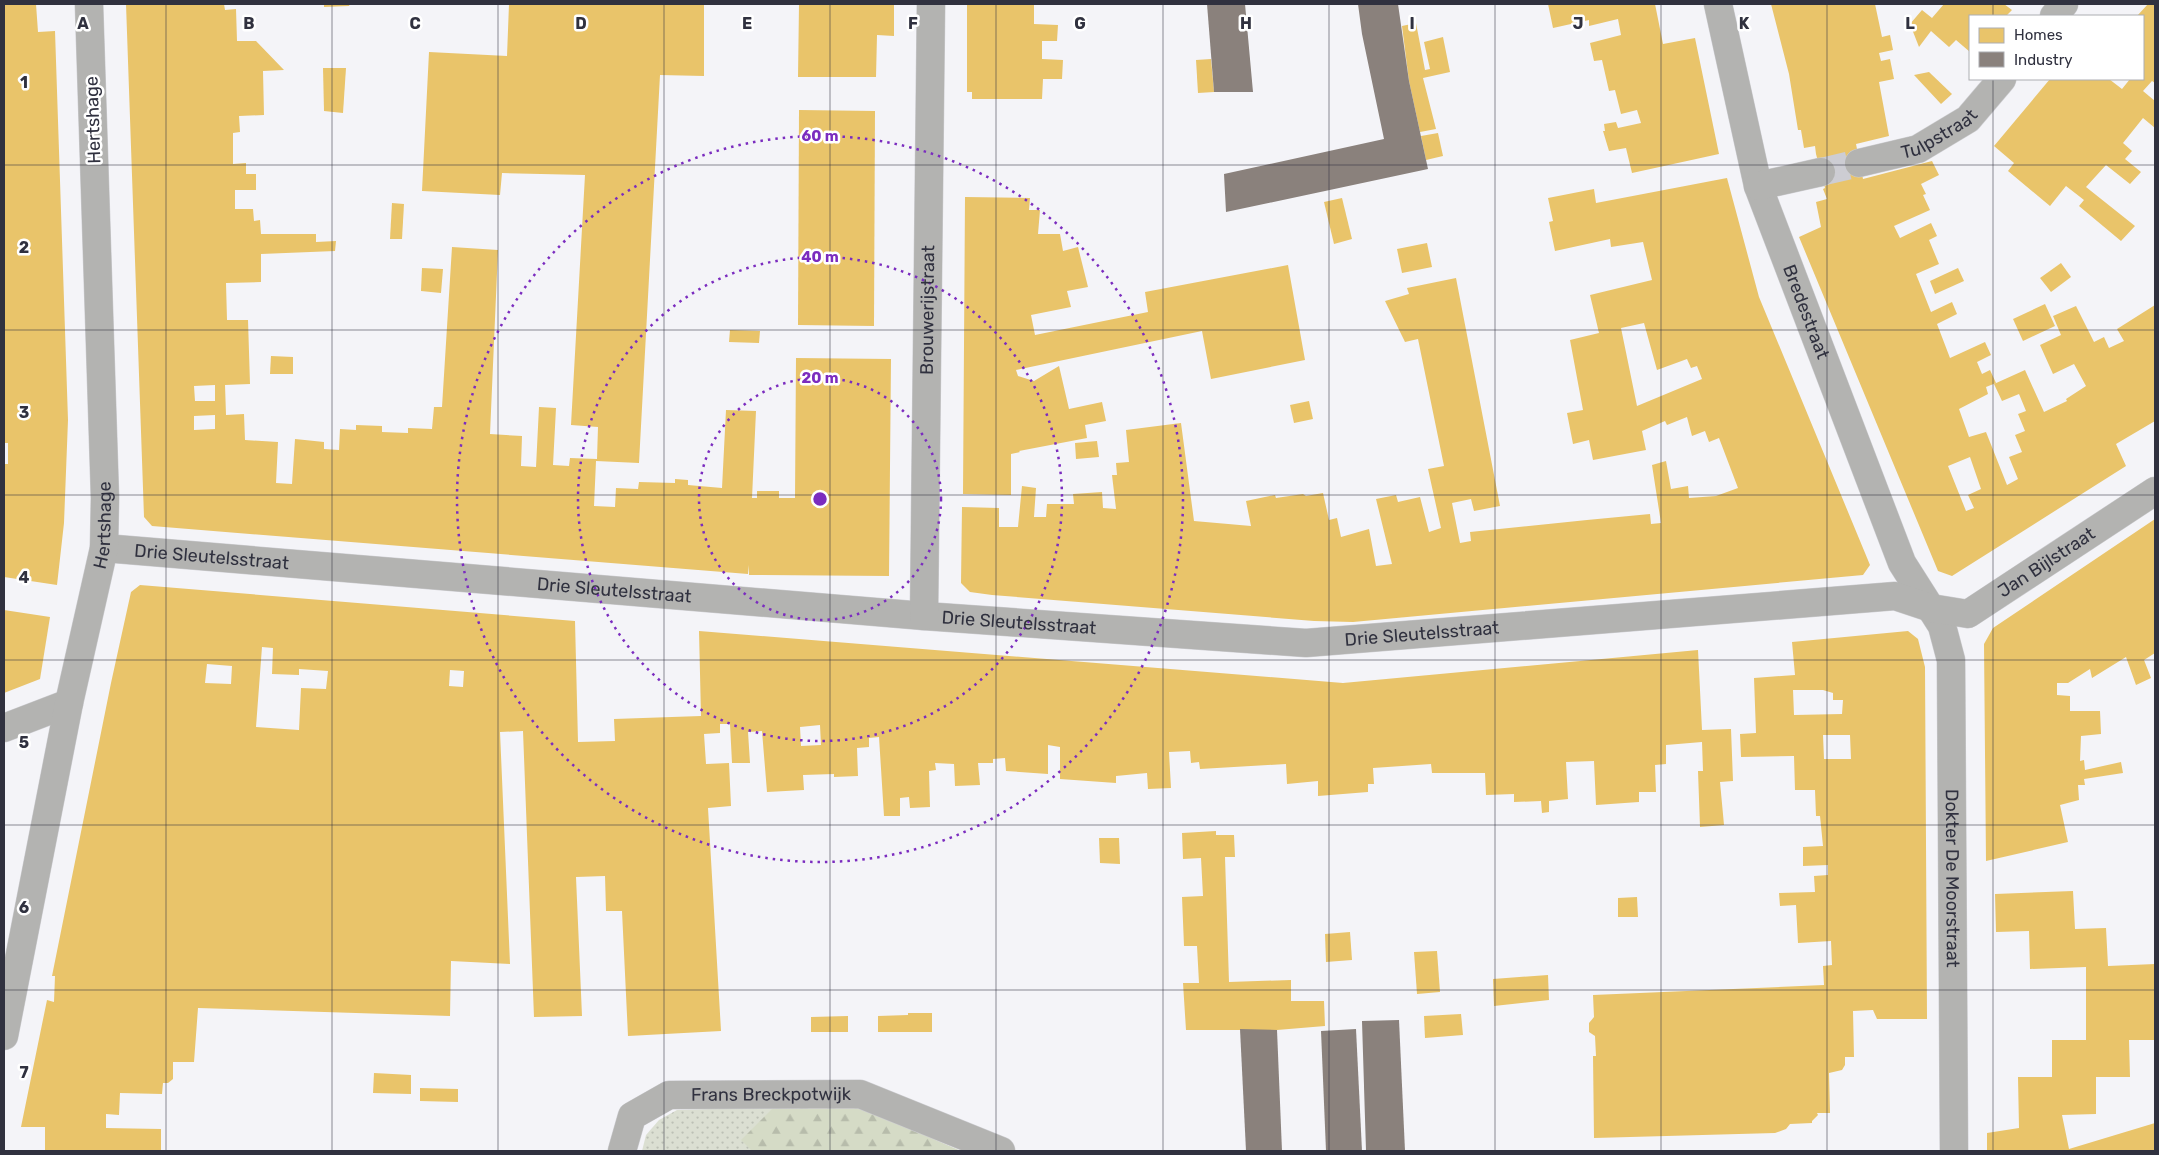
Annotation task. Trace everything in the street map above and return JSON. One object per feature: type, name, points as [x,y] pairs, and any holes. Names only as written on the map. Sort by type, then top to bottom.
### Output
[{"type":"street","name":"Hertshage","points":[[4,1036],[69,703],[104,548],[106,498],[89,4]]},
{"type":"street","name":"Brouwerijstraat","points":[[924,616],[931,4]]},
{"type":"street","name":"Bredestraat","points":[[1718,4],[1758,186],[1902,562],[1931,608]]},
{"type":"street","points":[[2055,15],[2064,4]]},
{"type":"street","name":"Tulpstraat","points":[[1859,163],[1918,149],[1968,119],[2001,80]]},
{"type":"street","points":[[1758,186],[1821,172]]},
{"type":"street","name":"Jan Bijlstraat","points":[[1931,608],[1968,614],[2155,491]]},
{"type":"street","name":"Drie Sleutelsstraat","points":[[104,548],[924,616],[1306,643],[1895,596],[1931,608]]},
{"type":"street","name":"Dokter De Moorstraat","points":[[1931,608],[1942,626],[1951,660],[1954,1151]]},
{"type":"street","points":[[4,728],[69,703]]},
{"type":"street","name":"Frans Breckpotwijk","points":[[622,1151],[632,1116],[669,1095],[850,1094],[860,1094],[1001,1151]]},
{"type":"shaded area","points":[[775,1107],[961,1151],[642,1151],[646,1135],[659,1120],[677,1110]]},
{"type":"green space","points":[[774,1107],[863,1108],[961,1151],[752,1151],[741,1140]]},
{"type":"building: Homes","points":[[4,4],[36,4],[38,32],[55,31],[68,420],[64,523],[57,585],[4,577],[4,464],[8,464],[8,443],[4,443]]},
{"type":"building: Homes","points":[[126,4],[224,4],[225,10],[236,9],[237,41],[256,41],[284,70],[263,71],[264,115],[239,116],[240,132],[233,133],[233,164],[246,163],[246,174],[256,174],[256,190],[235,190],[235,209],[253,209],[254,221],[260,220],[261,234],[316,234],[316,242],[336,241],[335,251],[261,254],[261,282],[226,283],[227,320],[248,320],[250,384],[225,385],[226,415],[244,414],[245,440],[278,442],[276,483],[292,484],[295,439],[324,442],[324,449],[339,450],[340,429],[356,430],[356,425],[382,426],[382,432],[408,433],[408,428],[432,429],[434,407],[442,407],[452,247],[498,250],[490,434],[522,436],[521,466],[536,467],[539,407],[556,408],[553,465],[569,466],[570,458],[597,459],[598,427],[571,425],[585,175],[502,173],[500,195],[422,191],[429,52],[507,56],[509,4],[704,4],[704,76],[660,75],[639,463],[596,461],[594,506],[615,507],[616,488],[638,489],[639,482],[675,483],[675,479],[688,480],[688,485],[722,488],[726,410],[756,411],[752,498],[757,498],[757,491],[779,491],[779,498],[795,498],[796,358],[891,359],[889,576],[749,575],[749,565],[748,574],[152,526],[144,517]],"holes":[[[215,385],[215,401],[195,401],[194,386]],[[215,415],[215,429],[194,430],[194,416]]]},
{"type":"building: Homes","points":[[324,4],[350,4],[349,6],[324,7]]},
{"type":"building: Homes","points":[[799,4],[894,4],[894,36],[877,35],[876,77],[798,77]]},
{"type":"building: Homes","points":[[967,4],[1034,4],[1034,24],[1058,25],[1057,41],[1042,41],[1042,59],[1063,60],[1062,79],[1043,79],[1042,99],[972,99],[972,92],[967,92]]},
{"type":"building: Homes","points":[[1548,4],[1655,4],[1663,44],[1695,38],[1719,154],[1632,173],[1626,148],[1609,151],[1603,131],[1605,131],[1604,124],[1616,122],[1618,128],[1641,123],[1637,110],[1621,114],[1615,90],[1609,91],[1602,60],[1594,61],[1590,43],[1621,35],[1618,19],[1589,26],[1589,20],[1553,28]]},
{"type":"building: Homes","points":[[1771,4],[1875,4],[1882,37],[1890,35],[1893,50],[1879,53],[1881,61],[1890,59],[1894,79],[1879,82],[1889,136],[1856,144],[1863,179],[1932,161],[1939,175],[1921,184],[1926,194],[1923,195],[1930,210],[1894,226],[1900,238],[1931,223],[1937,236],[1929,240],[1939,264],[1916,274],[1931,312],[1952,302],[1957,314],[1937,324],[1950,358],[1985,342],[1991,355],[1977,362],[1982,374],[1990,370],[1996,383],[1986,387],[1988,394],[1959,409],[1969,437],[1986,432],[2007,485],[2018,479],[2009,457],[2022,452],[2015,435],[2025,431],[2018,414],[2026,411],[2019,394],[2002,401],[1994,384],[2025,370],[2044,412],[2067,401],[2066,399],[2086,386],[2074,364],[2053,374],[2040,345],[2061,335],[2053,316],[2076,306],[2094,342],[2104,337],[2109,348],[2124,341],[2117,329],[2155,305],[2155,421],[2116,444],[2126,466],[1952,576],[1938,571],[1799,237],[1821,227],[1816,202],[1827,199],[1823,189],[1825,188],[1815,146],[1804,148],[1801,130],[1798,130],[1789,74]],"holes":[[[1970,457],[1981,489],[1968,495],[1974,508],[1966,511],[1948,466]]]},
{"type":"building: Homes","points":[[1944,4],[2004,4],[2012,10],[2007,15],[1969,15],[1969,51],[1956,40],[1949,47],[1931,31],[1919,47],[1910,24],[1922,10],[1932,18]]},
{"type":"building: Homes","points":[[2148,4],[2155,4],[2155,83],[2152,81],[2143,91],[2155,101],[2155,128],[2143,118],[2123,143],[2132,151],[2125,159],[2141,172],[2130,184],[2106,165],[2086,187],[2135,226],[2121,241],[2079,206],[2084,200],[2066,186],[2050,206],[2008,171],[2014,163],[1994,146],[2049,80],[2110,80],[2122,89],[2129,80],[2144,80],[2144,15],[2138,15]]},
{"type":"building: Homes","points":[[1416,23],[1425,70],[1430,69],[1424,42],[1443,37],[1450,72],[1423,78],[1436,129],[1420,132],[1409,81],[1402,26]]},
{"type":"building: Homes","points":[[1211,59],[1214,92],[1198,93],[1196,60]]},
{"type":"building: Homes","points":[[323,68],[346,68],[343,113],[324,111]]},
{"type":"building: Homes","points":[[1929,72],[1952,94],[1941,104],[1914,75]]},
{"type":"building: Homes","points":[[799,110],[875,111],[874,326],[798,325]]},
{"type":"building: Homes","points":[[1438,133],[1443,156],[1426,160],[1421,136]]},
{"type":"building: Homes","points":[[1727,178],[1759,297],[1870,565],[1863,575],[1353,622],[1314,621],[992,595],[970,592],[961,583],[962,507],[999,508],[999,527],[1018,527],[1022,486],[1036,488],[1034,517],[1046,517],[1047,504],[1074,504],[1073,494],[1102,492],[1103,508],[1116,509],[1112,475],[1117,475],[1116,463],[1129,462],[1126,430],[1181,423],[1194,521],[1251,526],[1246,501],[1275,495],[1276,498],[1323,493],[1329,520],[1337,518],[1341,537],[1369,529],[1376,566],[1392,564],[1376,499],[1396,495],[1398,502],[1420,497],[1429,532],[1441,528],[1428,469],[1444,466],[1418,339],[1405,342],[1385,301],[1409,294],[1407,288],[1456,278],[1500,506],[1474,511],[1471,499],[1452,503],[1460,543],[1471,541],[1470,532],[1587,520],[1650,514],[1651,524],[1661,523],[1652,465],[1666,461],[1671,489],[1688,486],[1689,498],[1716,496],[1738,488],[1719,438],[1709,442],[1705,431],[1692,436],[1687,417],[1667,425],[1665,421],[1642,431],[1646,450],[1593,460],[1589,440],[1573,444],[1567,413],[1583,410],[1570,340],[1599,333],[1590,295],[1652,280],[1643,242],[1611,247],[1610,239],[1555,251],[1549,222],[1553,221],[1548,198],[1594,189],[1596,203]],"holes":[[[1644,323],[1657,370],[1687,359],[1691,368],[1697,366],[1702,379],[1637,406],[1621,328]]]},
{"type":"building: Homes","points":[[965,197],[1030,198],[1029,210],[1040,210],[1038,234],[1060,234],[1063,251],[1078,247],[1088,287],[1067,291],[1071,307],[1031,315],[1035,335],[1148,312],[1145,292],[1288,265],[1305,360],[1211,379],[1202,331],[1016,370],[1018,376],[1034,381],[1059,366],[1069,409],[1102,402],[1106,421],[1085,425],[1087,438],[1011,454],[1011,495],[963,494]]},
{"type":"building: Homes","points":[[1342,198],[1352,239],[1334,244],[1324,202]]},
{"type":"building: Homes","points":[[392,203],[404,204],[402,239],[390,239]]},
{"type":"building: Homes","points":[[1427,243],[1432,267],[1402,273],[1397,249]]},
{"type":"building: Homes","points":[[2061,263],[2071,277],[2051,292],[2040,278]]},
{"type":"building: Homes","points":[[422,268],[443,269],[441,293],[421,291]]},
{"type":"building: Homes","points":[[1958,268],[1964,281],[1935,294],[1930,281]]},
{"type":"building: Homes","points":[[2045,304],[2055,326],[2023,341],[2013,319]]},
{"type":"building: Homes","points":[[730,330],[760,331],[759,343],[729,342]]},
{"type":"building: Homes","points":[[271,356],[293,357],[293,374],[270,374]]},
{"type":"building: Homes","points":[[1309,401],[1313,419],[1294,423],[1290,405]]},
{"type":"building: Homes","points":[[1097,441],[1099,457],[1076,459],[1075,443]]},
{"type":"building: Homes","points":[[2155,519],[2155,653],[2144,660],[2151,678],[2136,685],[2126,657],[2092,678],[2090,669],[2068,683],[2057,683],[2057,695],[2070,696],[2070,711],[2100,711],[2101,734],[2081,736],[2080,761],[2084,760],[2085,770],[2121,762],[2123,773],[2084,779],[2085,785],[2078,785],[2079,800],[2060,805],[2068,842],[1986,861],[1984,644],[1993,628]]},
{"type":"building: Homes","points":[[140,585],[575,621],[578,742],[615,741],[614,719],[701,716],[699,631],[1343,683],[1698,650],[1702,730],[1731,729],[1733,781],[1720,782],[1724,825],[1700,827],[1698,771],[1703,771],[1702,742],[1666,745],[1666,764],[1655,765],[1656,792],[1639,792],[1639,802],[1596,805],[1594,761],[1566,762],[1568,799],[1549,801],[1549,812],[1542,813],[1541,801],[1514,802],[1514,794],[1486,795],[1485,773],[1432,773],[1431,764],[1373,768],[1374,784],[1368,784],[1368,792],[1318,796],[1318,781],[1287,784],[1286,764],[1200,769],[1199,762],[1191,763],[1190,751],[1169,752],[1171,788],[1148,789],[1147,773],[1116,776],[1116,783],[1060,779],[1060,747],[1048,745],[1048,774],[1006,771],[1005,758],[993,759],[993,763],[978,763],[980,785],[955,786],[954,764],[935,763],[936,770],[929,771],[930,807],[910,808],[909,797],[900,798],[900,816],[884,816],[879,737],[869,738],[869,747],[857,748],[858,776],[834,777],[834,774],[803,775],[804,790],[767,792],[762,731],[748,732],[750,763],[732,763],[730,724],[720,724],[720,733],[704,734],[706,764],[729,763],[731,806],[708,808],[721,1031],[628,1036],[622,911],[606,911],[605,876],[576,877],[582,1016],[534,1017],[523,731],[500,732],[510,964],[451,961],[450,1016],[198,1008],[194,1062],[173,1062],[173,1079],[168,1083],[163,1083],[162,1094],[120,1093],[119,1115],[106,1114],[106,1128],[161,1129],[161,1151],[45,1151],[45,1127],[21,1127],[47,1000],[54,1002],[55,976],[52,976],[131,592]],"holes":[[[262,647],[273,648],[272,674],[299,675],[299,669],[328,671],[326,689],[301,688],[299,730],[256,727]],[[207,664],[232,666],[231,684],[205,683]],[[450,670],[464,671],[463,687],[449,686]],[[820,725],[821,745],[801,746],[800,727]]]},
{"type":"building: Homes","points":[[4,610],[50,617],[40,679],[4,693]]},
{"type":"building: Homes","points":[[1908,631],[1918,639],[1925,667],[1927,1019],[1877,1019],[1873,1010],[1853,1011],[1854,1057],[1845,1057],[1845,1065],[1842,1070],[1829,1073],[1830,1113],[1817,1113],[1818,1115],[1812,1123],[1790,1124],[1786,1129],[1775,1133],[1594,1138],[1593,1056],[1596,1056],[1595,1036],[1589,1032],[1589,1023],[1594,1017],[1593,995],[1824,985],[1823,966],[1832,965],[1831,941],[1798,943],[1796,905],[1780,906],[1779,893],[1815,892],[1814,876],[1828,875],[1828,865],[1803,866],[1803,847],[1823,846],[1820,816],[1816,816],[1815,790],[1795,790],[1794,756],[1741,757],[1740,734],[1756,733],[1754,678],[1795,675],[1792,642]],"holes":[[[1793,690],[1823,690],[1833,693],[1833,700],[1843,700],[1842,714],[1794,715]],[[1823,735],[1850,735],[1851,759],[1824,759]]]},
{"type":"building: Homes","points":[[1216,831],[1216,835],[1234,835],[1235,857],[1225,857],[1229,982],[1291,980],[1291,1001],[1324,1001],[1325,1026],[1277,1030],[1186,1030],[1183,983],[1199,983],[1197,946],[1184,946],[1182,897],[1203,896],[1201,858],[1183,859],[1182,833]]},
{"type":"building: Homes","points":[[1099,838],[1119,838],[1120,864],[1100,863]]},
{"type":"building: Homes","points":[[2073,891],[2075,929],[2106,928],[2108,966],[2155,964],[2155,1040],[2129,1040],[2130,1077],[2096,1077],[2096,1114],[2062,1115],[2069,1149],[2155,1123],[2155,1151],[1987,1151],[1987,1133],[2019,1128],[2018,1077],[2052,1077],[2052,1040],[2086,1040],[2086,967],[2030,969],[2029,931],[1996,932],[1995,894]]},
{"type":"building: Homes","points":[[1637,897],[1638,917],[1618,917],[1618,898]]},
{"type":"building: Homes","points":[[1350,932],[1352,960],[1326,962],[1325,934]]},
{"type":"building: Homes","points":[[1437,951],[1440,992],[1417,994],[1414,952]]},
{"type":"building: Homes","points":[[1548,975],[1549,1000],[1494,1006],[1493,979]]},
{"type":"building: Homes","points":[[908,1013],[932,1013],[932,1032],[878,1032],[878,1016],[908,1015]]},
{"type":"building: Homes","points":[[1461,1014],[1463,1035],[1425,1038],[1424,1016]]},
{"type":"building: Homes","points":[[848,1016],[848,1032],[811,1032],[811,1017]]},
{"type":"building: Homes","points":[[374,1073],[411,1075],[411,1094],[373,1093]]},
{"type":"building: Homes","points":[[420,1088],[458,1089],[458,1102],[420,1101]]},
{"type":"building: Industry","points":[[1207,4],[1245,4],[1253,92],[1214,92]]},
{"type":"building: Industry","points":[[1358,4],[1398,4],[1409,81],[1428,169],[1226,212],[1224,174],[1384,139],[1362,34]]},
{"type":"building: Industry","points":[[1399,1020],[1405,1151],[1366,1151],[1362,1021]]},
{"type":"building: Industry","points":[[1240,1029],[1277,1030],[1282,1151],[1246,1151]]},
{"type":"building: Industry","points":[[1356,1029],[1362,1151],[1326,1151],[1321,1031]]},
{"type":"tunnel","points":[[1821,172],[1859,163]]}]
